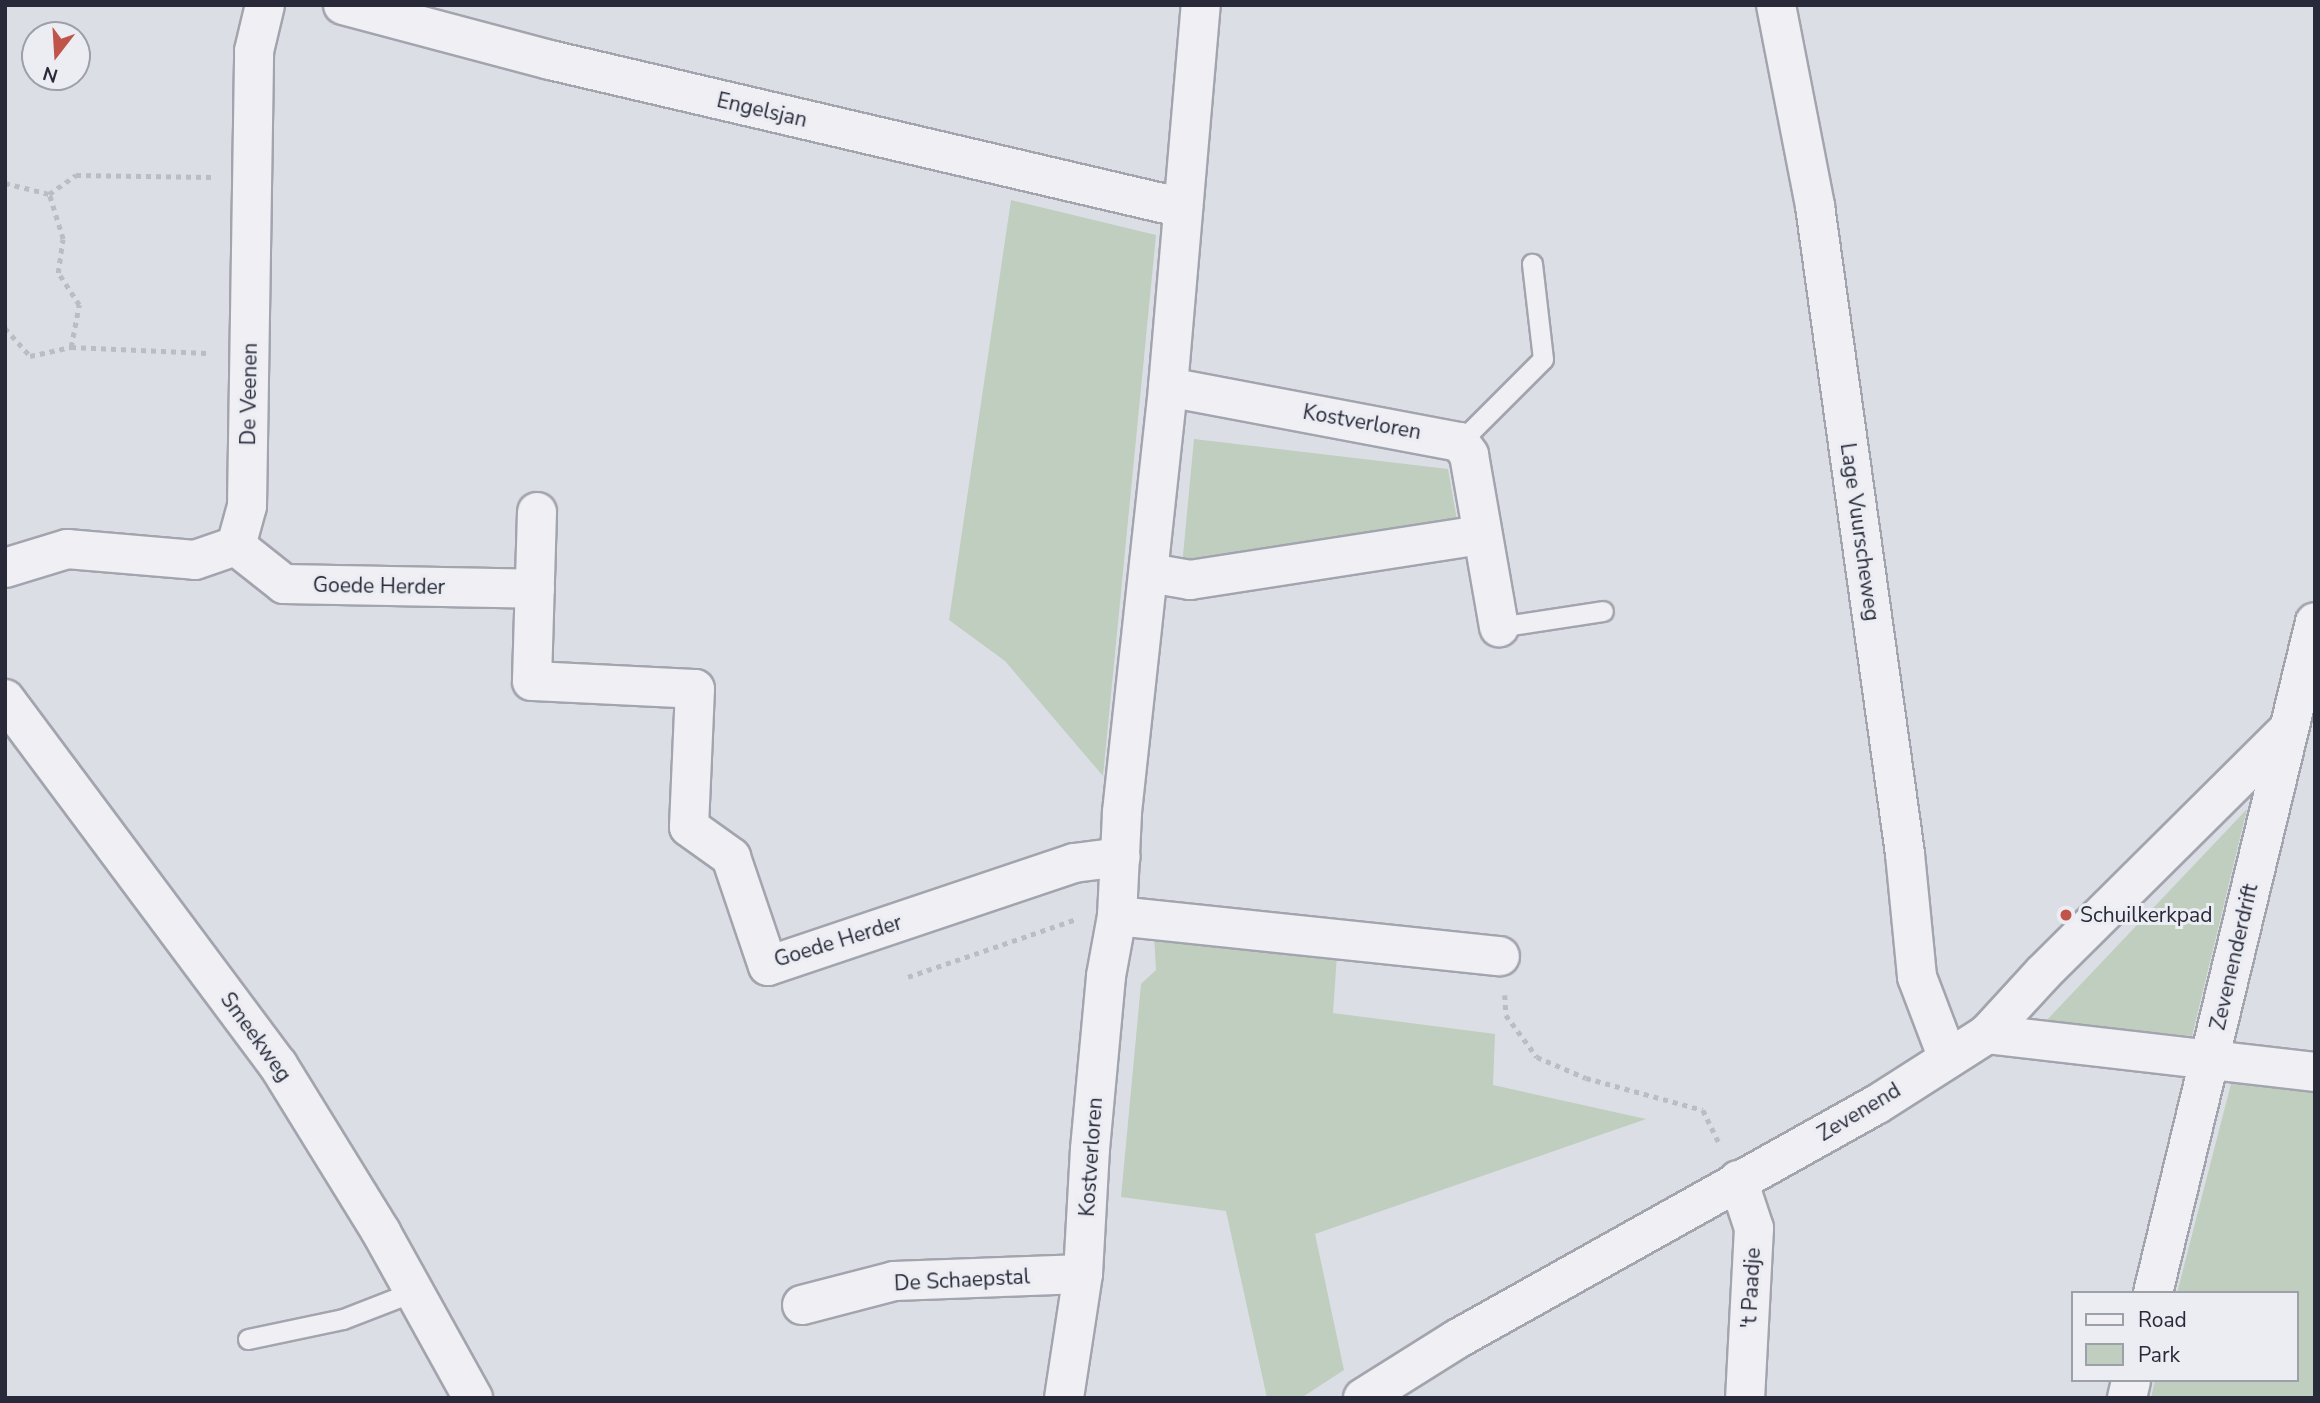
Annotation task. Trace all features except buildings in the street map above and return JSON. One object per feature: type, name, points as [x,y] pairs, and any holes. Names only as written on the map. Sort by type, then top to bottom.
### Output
[{"type":"street","name":"De Veenen","points":[[236,546],[247,506],[254,51],[265,5]]},
{"type":"street","name":"Engelsjan","points":[[343,5],[564,63],[1183,208]]},
{"type":"street","name":"Kostverloren","points":[[1064,1398],[1083,1274],[1104,1002],[1117,916],[1168,387],[1201,5]]},
{"type":"street","name":"Lage Vuurscheweg","points":[[1776,5],[1815,206],[1905,854],[1917,977],[1947,1056]]},
{"type":"street","name":"Kostverloren","points":[[1168,387],[1460,442]]},
{"type":"street","points":[[1460,442],[1469,455],[1499,627]]},
{"type":"street","name":"Goede Herder","points":[[537,512],[532,681],[695,689],[690,827],[731,857],[768,966],[1074,863],[1121,857]]},
{"type":"street","points":[[1150,573],[1190,580],[1481,536]]},
{"type":"street","points":[[5,568],[67,549],[195,559],[236,546]]},
{"type":"street","name":"Goede Herder","points":[[236,546],[284,584],[535,589]]},
{"type":"street","name":"Zevenenderdrift","points":[[2153,1291],[2211,1057],[2285,733],[2315,622]]},
{"type":"street","name":"Smeekweg","points":[[5,699],[278,1065],[415,1292],[473,1398]]},
{"type":"street","name":"Zevenend","points":[[1363,1398],[1738,1180],[1876,1105],[1947,1056],[1987,1034],[2044,972],[2285,733]]},
{"type":"street","points":[[1117,916],[1500,956]]},
{"type":"street","points":[[1987,1034],[2211,1057],[2315,1072]]},
{"type":"street","name":"'t Paadje","points":[[1738,1180],[1754,1228],[1745,1398]]},
{"type":"street","name":"De Schaepstal","points":[[802,1305],[894,1281],[1083,1274]]},
{"type":"lane","points":[[1460,442],[1543,359],[1532,264]]},
{"type":"lane","points":[[1499,627],[1603,611]]},
{"type":"lane","points":[[248,1339],[343,1320],[415,1292]]},
{"type":"path","points":[[5,183],[48,194],[76,175],[252,178]]},
{"type":"path","points":[[48,194],[63,239],[58,272],[79,305],[71,347]]},
{"type":"path","points":[[5,328],[30,356],[71,347],[249,355]]},
{"type":"path","points":[[908,977],[1069,920],[1117,916]]},
{"type":"path","points":[[1500,956],[1507,1015],[1537,1057],[1586,1078],[1703,1110],[1738,1180]]},
{"type":"green space","points":[[1011,200],[1156,235],[1103,776],[1005,661],[949,620]]},
{"type":"green space","points":[[1194,439],[1448,469],[1458,526],[1182,566]]},
{"type":"green space","points":[[2247,809],[2192,1036],[2045,1022]]},
{"type":"green space","points":[[1154,934],[1337,955],[1333,1013],[1495,1034],[1493,1085],[1646,1119],[1315,1234],[1344,1370],[1301,1398],[1267,1398],[1226,1211],[1121,1197],[1141,984],[1156,970]]},
{"type":"green space","points":[[2232,1080],[2315,1090],[2315,1398],[2151,1398],[2155,1382],[2299,1382],[2299,1291],[2178,1291]]},
{"type":"place","name":"Schuilkerkpad","points":[[2066,915]]}]
